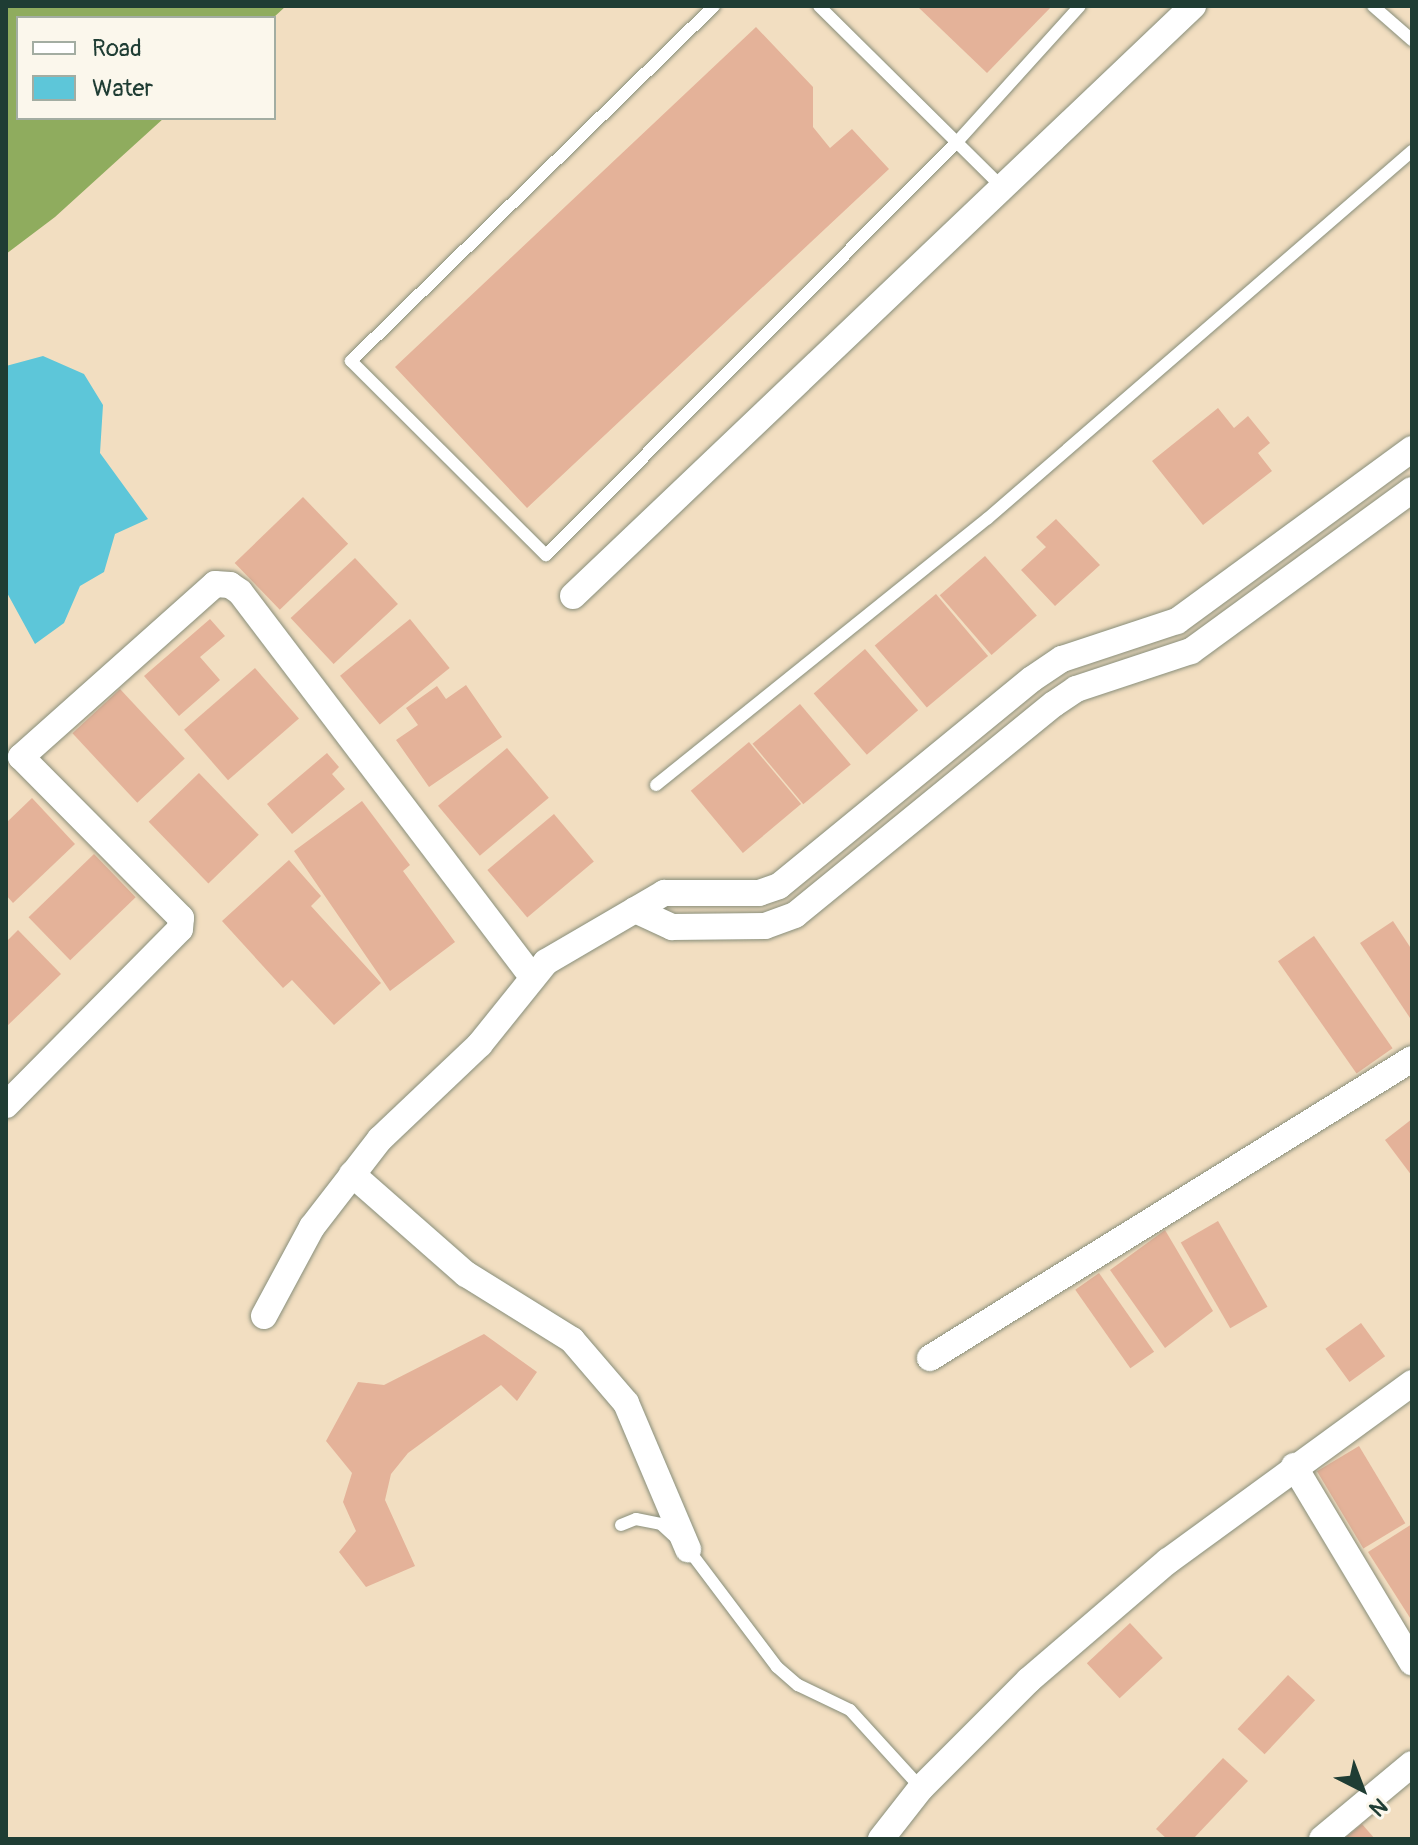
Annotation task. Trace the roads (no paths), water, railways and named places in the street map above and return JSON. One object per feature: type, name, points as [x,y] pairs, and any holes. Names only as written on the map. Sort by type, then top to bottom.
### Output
[{"type":"street","points":[[573,596],[1193,6]]},
{"type":"street","points":[[264,1316],[312,1227],[380,1139],[480,1044],[531,975],[559,953],[664,893],[759,893],[779,886],[1032,679],[1062,659],[1177,621],[1412,449]]},
{"type":"street","points":[[635,910],[672,927],[765,926],[795,915],[1054,704],[1076,689],[1191,651],[1412,490]]},
{"type":"street","points":[[6,1105],[180,929],[181,918],[14,748],[215,584],[230,585],[531,975]]},
{"type":"street","points":[[1032,679],[1054,704]]},
{"type":"street","points":[[930,1358],[1412,1059]]},
{"type":"street","points":[[352,1174],[466,1274],[572,1340],[626,1403],[688,1549]]},
{"type":"street","points":[[881,1839],[921,1788],[1029,1680],[1168,1561],[1294,1466],[1412,1383]]},
{"type":"street","points":[[1294,1466],[1409,1649]]},
{"type":"street","points":[[1322,1839],[1412,1764]]},
{"type":"lane","points":[[714,6],[351,361],[546,555],[957,142],[1080,6]]},
{"type":"lane","points":[[819,6],[1002,187]]},
{"type":"lane","points":[[1373,6],[1412,40]]},
{"type":"lane","points":[[656,785],[987,519],[1412,151]]},
{"type":"lane","points":[[621,1525],[636,1519],[661,1524],[688,1549],[777,1667],[798,1685],[850,1710],[921,1788]]},
{"type":"water","points":[[43,356],[84,374],[103,405],[100,453],[148,519],[115,534],[104,572],[80,586],[64,623],[35,644],[6,591],[6,366]]}]
